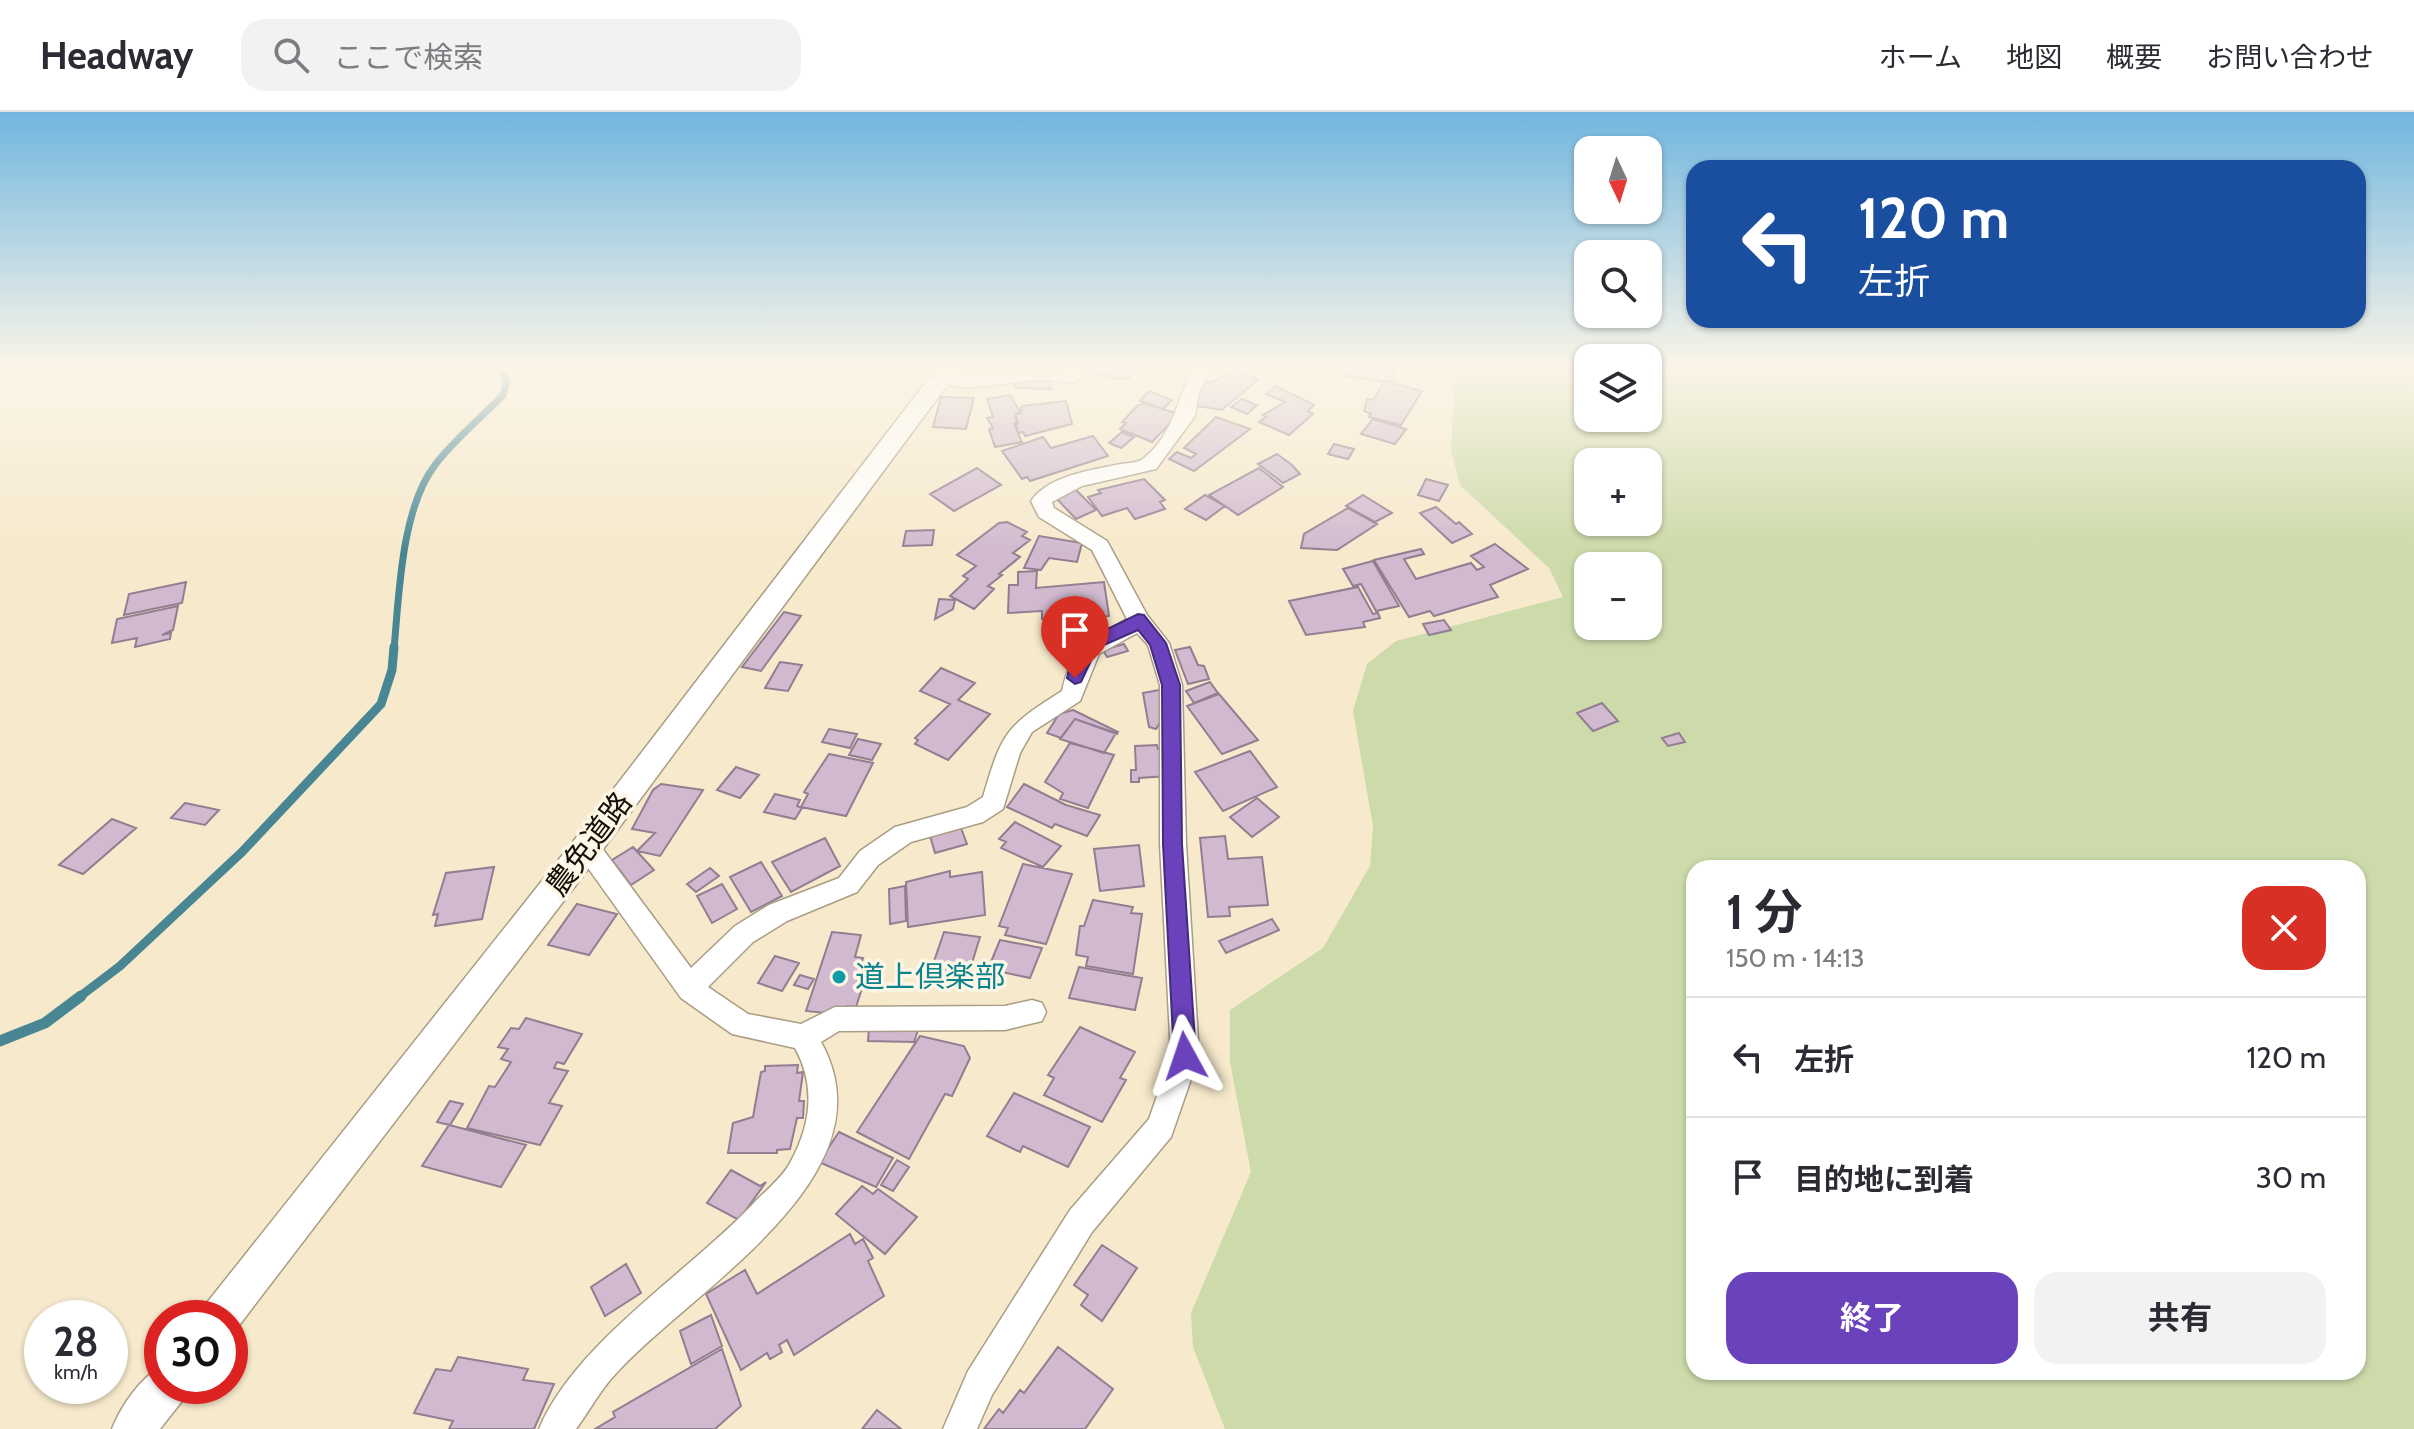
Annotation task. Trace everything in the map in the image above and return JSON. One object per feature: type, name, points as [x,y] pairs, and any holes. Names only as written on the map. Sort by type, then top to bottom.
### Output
[{"type":"street","name":"農免道路","points":[[234,1300],[587,847],[906,428]]},
{"type":"street","points":[[960,1429],[980,1383],[1081,1221],[1161,1127],[1185,1056],[1173,844],[1171,685],[1158,643],[1138,619],[1100,546],[1046,512],[1041,501],[1047,493],[1102,474],[1149,465],[1177,428]]},
{"type":"street","points":[[691,990],[705,969],[744,934],[778,913],[848,885],[869,858],[904,834],[974,815],[994,802],[1008,752],[1024,726],[1072,695],[1079,661],[1091,644],[1136,625],[1138,619]]},
{"type":"street","points":[[587,847],[691,990],[742,1025],[804,1037],[835,1019],[1005,1018],[1032,1012]]},
{"type":"street","points":[[556,1429],[600,1367],[742,1238],[801,1174],[825,1108],[822,1070],[804,1037]]},
{"type":"street","points":[[133,1429],[153,1404]]},
{"type":"green space","points":[[1452,428],[1662,432],[1662,428],[2414,428],[2414,1429],[1225,1429],[1193,1347],[1191,1313],[1251,1172],[1230,1062],[1230,1010],[1323,948],[1370,866],[1373,826],[1353,711],[1367,664],[1396,641],[1563,597],[1549,568],[1460,485],[1451,450]]},
{"type":"building","points":[[1016,428],[1022,442],[995,447],[989,429]]},
{"type":"building","points":[[1017,428],[1055,428],[1025,436],[1023,432],[1018,433]]},
{"type":"building","points":[[1121,428],[1165,428],[1152,442]]},
{"type":"building","points":[[1204,428],[1250,429],[1194,471],[1169,459],[1177,452],[1191,458],[1196,454],[1184,448]]},
{"type":"building","points":[[1274,428],[1296,428],[1289,435]]},
{"type":"building","points":[[1365,428],[1406,429],[1395,444],[1361,434]]},
{"type":"building","points":[[1122,432],[1134,437],[1121,448],[1109,443]]},
{"type":"building","points":[[1093,436],[1108,456],[1030,481],[1027,477],[1022,479],[1002,451],[1043,437],[1051,448]]},
{"type":"building","points":[[1334,444],[1354,449],[1348,459],[1328,454]]},
{"type":"building","points":[[1277,454],[1300,474],[1283,483],[1258,464]]},
{"type":"building","points":[[977,468],[1001,485],[954,511],[930,494]]},
{"type":"building","points":[[1259,468],[1283,487],[1238,515],[1209,495]]},
{"type":"building","points":[[1144,479],[1165,500],[1160,502],[1165,509],[1135,519],[1127,508],[1102,516],[1088,497],[1101,493],[1098,490]]},
{"type":"building","points":[[1426,479],[1448,485],[1439,501],[1418,495]]},
{"type":"building","points":[[1074,488],[1096,510],[1076,519],[1054,496]]},
{"type":"building","points":[[1205,495],[1225,506],[1206,520],[1185,509]]},
{"type":"building","points":[[1363,495],[1392,513],[1375,522],[1346,506]]},
{"type":"building","points":[[1436,507],[1472,534],[1452,543],[1420,513]]},
{"type":"building","points":[[1348,508],[1377,524],[1337,550],[1301,548],[1304,534]]},
{"type":"building","points":[[1007,522],[1027,532],[1022,536],[1030,540],[1013,553],[1020,557],[988,586],[994,589],[974,609],[950,596],[968,579],[963,576],[976,566],[957,555],[999,523]]},
{"type":"building","points":[[934,530],[932,545],[903,546],[906,531]]},
{"type":"building","points":[[1039,536],[1082,543],[1077,562],[1049,558],[1041,570],[1024,568]]},
{"type":"building","points":[[1495,544],[1528,569],[1490,585],[1498,597],[1434,616],[1430,611],[1409,617],[1374,560],[1421,549],[1424,554],[1404,559],[1416,579],[1471,563],[1477,570],[1484,567],[1471,556]]},
{"type":"building","points":[[1373,561],[1399,606],[1376,611],[1361,584],[1353,586],[1343,569]]},
{"type":"building","points":[[1037,571],[1036,588],[1104,582],[1109,616],[1060,623],[1060,618],[1042,619],[1042,611],[1008,613],[1009,585],[1018,585],[1018,572]]},
{"type":"building","points":[[186,582],[182,603],[124,615],[129,594]]},
{"type":"building","points":[[1358,587],[1373,614],[1378,613],[1380,618],[1363,622],[1365,627],[1306,635],[1289,601]]},
{"type":"building","points":[[939,599],[955,600],[953,609],[935,619]]},
{"type":"building","points":[[178,606],[173,630],[162,635],[171,633],[170,639],[135,647],[137,638],[112,643],[117,619]]},
{"type":"building","points":[[784,612],[801,616],[761,671],[742,667]]},
{"type":"building","points":[[1444,620],[1451,630],[1429,635],[1423,624]]},
{"type":"building","points":[[1088,622],[1088,636],[1056,638],[1056,629],[1047,630],[1047,625]]},
{"type":"building","points":[[1124,644],[1128,651],[1107,657],[1103,650]]},
{"type":"building","points":[[1190,647],[1209,679],[1188,684],[1175,650]]},
{"type":"building","points":[[780,662],[802,665],[788,691],[765,688]]},
{"type":"building","points":[[941,668],[975,683],[958,700],[990,714],[948,760],[915,744],[918,740],[915,738],[950,704],[920,691]]},
{"type":"building","points":[[1210,682],[1218,693],[1194,703],[1186,691]]},
{"type":"building","points":[[1164,689],[1164,716],[1156,729],[1149,727],[1143,693]]},
{"type":"building","points":[[1219,694],[1258,740],[1222,754],[1187,706]]},
{"type":"building","points":[[1602,703],[1618,721],[1593,731],[1577,713]]},
{"type":"building","points":[[1073,710],[1117,734],[1075,719],[1061,738],[1047,733],[1059,714]]},
{"type":"building","points":[[1075,719],[1116,733],[1104,753],[1060,739]]},
{"type":"building","points":[[829,729],[857,734],[850,748],[822,742]]},
{"type":"building","points":[[1679,733],[1685,742],[1668,746],[1662,738]]},
{"type":"building","points":[[858,739],[881,744],[872,760],[849,755]]},
{"type":"building","points":[[1070,743],[1114,755],[1088,808],[1060,799],[1063,793],[1045,782]]},
{"type":"building","points":[[1157,745],[1158,749],[1166,749],[1168,776],[1139,778],[1139,782],[1131,782],[1131,770],[1136,770],[1135,746]]},
{"type":"building","points":[[1250,751],[1277,787],[1223,811],[1195,772]]},
{"type":"building","points":[[829,754],[873,763],[846,816],[801,807],[808,794],[804,792]]},
{"type":"building","points":[[736,767],[759,775],[740,798],[717,790]]},
{"type":"building","points":[[661,784],[703,790],[660,856],[637,851],[655,833],[632,829],[653,790]]},
{"type":"building","points":[[1024,784],[1066,805],[1100,815],[1087,836],[1055,824],[1052,828],[1007,807]]},
{"type":"building","points":[[775,794],[800,800],[797,806],[802,808],[795,819],[764,812]]},
{"type":"building","points":[[1257,798],[1279,817],[1252,837],[1230,817]]},
{"type":"building","points":[[185,803],[219,810],[205,825],[171,818]]},
{"type":"building","points":[[112,819],[136,828],[83,874],[59,865]]},
{"type":"building","points":[[1015,822],[1061,846],[1043,867],[1001,848],[1006,842],[999,839]]},
{"type":"building","points":[[961,828],[967,844],[935,853],[930,836]]},
{"type":"building","points":[[1225,836],[1228,859],[1262,857],[1268,905],[1229,907],[1230,916],[1208,917],[1200,838]]},
{"type":"building","points":[[825,838],[840,866],[791,892],[772,862]]},
{"type":"building","points":[[1139,845],[1144,886],[1100,891],[1094,849]]},
{"type":"building","points":[[633,847],[654,870],[631,885],[612,860]]},
{"type":"building","points":[[761,862],[782,896],[751,912],[730,877]]},
{"type":"building","points":[[1023,864],[1072,874],[1046,944],[1005,935],[1008,928],[999,926]]},
{"type":"building","points":[[494,867],[482,919],[435,926],[438,914],[433,915],[446,873]]},
{"type":"building","points":[[710,868],[719,876],[696,892],[687,884]]},
{"type":"building","points":[[950,871],[950,877],[982,872],[985,915],[908,927],[906,882]]},
{"type":"building","points":[[722,884],[737,909],[712,923],[697,896]]},
{"type":"building","points":[[905,886],[906,921],[890,924],[889,889]]},
{"type":"building","points":[[1093,900],[1133,907],[1131,913],[1142,914],[1133,974],[1086,966],[1088,957],[1076,955],[1080,926],[1084,926]]},
{"type":"building","points":[[577,904],[617,914],[589,955],[548,945]]},
{"type":"building","points":[[1272,919],[1279,930],[1226,953],[1219,941]]},
{"type":"building","name":"道上倶楽部","points":[[832,932],[861,935],[855,957],[863,958],[859,971],[863,972],[860,982],[864,982],[856,1007],[847,1006],[844,1015],[806,1011]]},
{"type":"building","points":[[944,932],[980,937],[967,979],[930,973]]},
{"type":"building","points":[[1000,940],[1042,948],[1030,978],[988,969]]},
{"type":"building","points":[[775,956],[799,963],[782,991],[758,983]]},
{"type":"building","points":[[1079,967],[1142,978],[1135,1010],[1069,998]]},
{"type":"building","points":[[800,975],[814,979],[808,989],[794,985]]},
{"type":"building","points":[[526,1018],[582,1034],[564,1064],[557,1062],[554,1068],[568,1071],[549,1103],[562,1106],[540,1145],[467,1128],[489,1086],[495,1087],[511,1062],[501,1059],[508,1049],[498,1047],[511,1028],[519,1029]]},
{"type":"building","points":[[1080,1027],[1135,1052],[1120,1078],[1126,1080],[1102,1122],[1044,1095],[1054,1078],[1048,1075]]},
{"type":"building","points":[[869,1029],[918,1030],[914,1042],[868,1041]]},
{"type":"building","points":[[920,1036],[964,1046],[970,1058],[952,1096],[945,1094],[909,1159],[857,1132]]},
{"type":"building","points":[[798,1065],[797,1073],[803,1072],[799,1101],[804,1101],[803,1118],[797,1118],[790,1149],[777,1150],[777,1153],[728,1153],[733,1123],[753,1117],[761,1072],[765,1071],[765,1066]]},
{"type":"building","points":[[1014,1093],[1090,1127],[1068,1167],[1023,1146],[1020,1152],[987,1136]]},
{"type":"building","points":[[450,1101],[463,1104],[450,1125],[437,1122]]},
{"type":"building","points":[[449,1125],[526,1145],[501,1187],[422,1166]]},
{"type":"building","points":[[839,1132],[893,1158],[876,1187],[819,1162]]},
{"type":"building","points":[[897,1160],[909,1167],[893,1191],[881,1185]]},
{"type":"building","points":[[731,1170],[760,1186],[766,1182],[739,1220],[707,1203]]},
{"type":"building","points":[[862,1186],[873,1194],[878,1189],[917,1217],[885,1254],[836,1214]]},
{"type":"building","points":[[850,1234],[855,1244],[863,1239],[873,1258],[868,1261],[884,1296],[794,1355],[787,1340],[779,1345],[782,1352],[770,1359],[767,1353],[741,1370],[706,1294],[745,1270],[757,1294]]},
{"type":"building","points":[[1102,1245],[1137,1268],[1102,1321],[1081,1305],[1088,1295],[1074,1285]]},
{"type":"building","points":[[626,1264],[641,1293],[605,1316],[591,1287]]},
{"type":"building","points":[[711,1315],[722,1346],[691,1364],[680,1331]]},
{"type":"building","points":[[1058,1347],[1113,1389],[1085,1429],[984,1429],[999,1409],[1003,1413],[1020,1390],[1024,1393]]},
{"type":"building","points":[[722,1349],[741,1406],[715,1429],[595,1429],[615,1417],[613,1412]]},
{"type":"building","points":[[458,1357],[528,1369],[523,1380],[554,1384],[534,1429],[449,1429],[453,1421],[414,1413],[436,1369],[451,1371]]},
{"type":"building","points":[[877,1410],[901,1429],[862,1429]]},
{"type":"waterway","points":[[394,649],[400,579],[415,505],[435,465],[469,428]]},
{"type":"waterway","points":[[78,998],[120,966],[242,852],[381,704],[392,670],[394,647]]},
{"type":"waterway","points":[[0,1041],[45,1023],[81,996]]},
{"type":"place","name":"道上倶楽部","points":[[839,977]]},
{"type":"route","points":[[1075,678],[1079,661],[1091,644],[1136,625],[1138,619],[1158,643],[1171,685],[1173,844],[1185,1056]]}]
